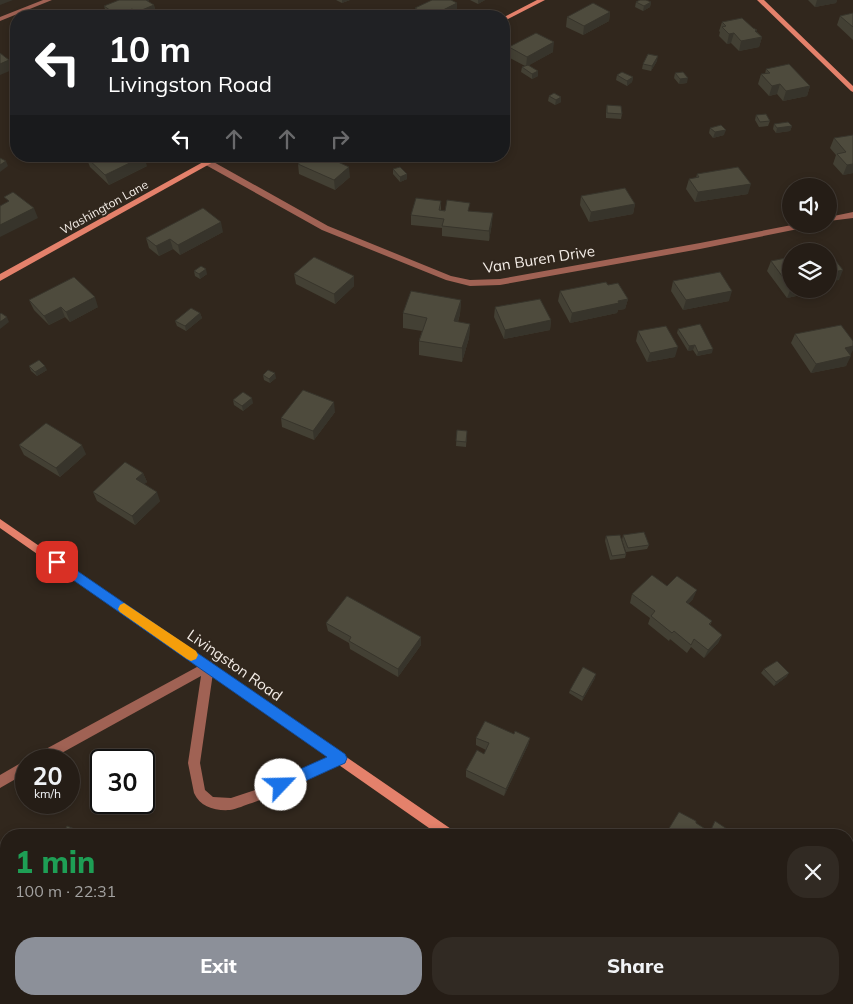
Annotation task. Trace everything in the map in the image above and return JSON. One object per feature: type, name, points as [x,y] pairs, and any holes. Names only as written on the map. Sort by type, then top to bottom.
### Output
[{"type":"main road","points":[[510,16],[542,0]]},
{"type":"main road","points":[[760,0],[853,90]]},
{"type":"main road","name":"Washington Lane","points":[[0,278],[207,162]]},
{"type":"main road","name":"Livingston Road","points":[[0,523],[441,829]]},
{"type":"street","points":[[23,10],[49,0]]},
{"type":"street","name":"Van Buren Drive","points":[[207,162],[325,228],[449,278],[470,283],[500,282],[782,229]]},
{"type":"street","points":[[837,218],[853,215]]},
{"type":"street","points":[[208,666],[194,763],[200,793],[212,803],[230,804],[258,795],[340,758]]},
{"type":"street","points":[[57,749],[208,666]]},
{"type":"street","points":[[0,782],[15,773]]},
{"type":"building","points":[[119,0],[146,0],[154,5],[142,10],[110,10],[104,6]]},
{"type":"building","points":[[432,0],[451,0],[457,3],[443,10],[418,10],[415,8]]},
{"type":"building","points":[[640,0],[651,2],[644,6],[636,2]]},
{"type":"building","points":[[593,3],[610,12],[584,26],[567,17]]},
{"type":"building","points":[[853,13],[853,27],[840,16]]},
{"type":"building","points":[[742,18],[757,30],[755,31],[762,37],[741,41],[734,33],[729,34],[722,27],[726,26],[722,22]]},
{"type":"building","points":[[536,33],[554,42],[527,57],[510,46]]},
{"type":"building","points":[[0,53],[9,60],[0,64]]},
{"type":"building","points":[[648,54],[658,56],[652,66],[643,64]]},
{"type":"building","points":[[789,64],[810,86],[786,91],[780,84],[772,86],[761,74],[770,73],[766,69]]},
{"type":"building","points":[[528,65],[538,71],[532,74],[522,67]]},
{"type":"building","points":[[622,72],[633,77],[627,81],[617,75]]},
{"type":"building","points":[[683,72],[688,78],[680,79],[675,73]]},
{"type":"building","points":[[554,93],[561,97],[556,100],[549,96]]},
{"type":"building","points":[[607,105],[621,106],[622,114],[607,113]]},
{"type":"building","points":[[766,114],[770,121],[760,122],[756,115]]},
{"type":"building","points":[[788,122],[792,126],[777,128],[774,124]]},
{"type":"building","points":[[721,125],[726,130],[715,132],[710,128]]},
{"type":"building","points":[[853,135],[853,164],[847,165],[837,154],[846,152],[834,138]]},
{"type":"building","points":[[0,158],[6,161],[0,165]]},
{"type":"building","points":[[91,162],[132,162],[105,175]]},
{"type":"building","points":[[300,162],[338,162],[349,167],[334,180],[298,164]]},
{"type":"building","points":[[400,167],[407,174],[400,177],[393,169]]},
{"type":"building","points":[[738,167],[751,184],[698,192],[689,179],[699,177],[697,174]]},
{"type":"building","points":[[625,188],[635,204],[591,212],[581,196]]},
{"type":"building","points":[[13,192],[34,208],[0,225],[0,206],[9,201],[4,197]]},
{"type":"building","points":[[416,198],[441,201],[439,210],[445,211],[447,200],[470,203],[468,211],[493,213],[489,231],[442,226],[444,219],[411,215]]},
{"type":"building","points":[[203,208],[221,222],[178,245],[170,239],[156,246],[146,238]]},
{"type":"building","points":[[314,257],[354,276],[334,294],[294,274]]},
{"type":"building","points":[[782,259],[782,276],[771,261]]},
{"type":"building","points":[[837,262],[843,270],[837,271]]},
{"type":"building","points":[[201,266],[206,269],[199,274],[194,271]]},
{"type":"building","points":[[720,272],[732,291],[686,300],[673,281]]},
{"type":"building","points":[[74,277],[95,297],[66,312],[61,307],[44,316],[29,300]]},
{"type":"building","points":[[606,282],[608,285],[618,283],[628,299],[618,301],[619,303],[572,313],[560,291]]},
{"type":"building","points":[[411,291],[461,300],[454,321],[470,324],[462,348],[419,341],[427,318],[403,313]]},
{"type":"building","points":[[540,299],[551,320],[505,330],[495,307]]},
{"type":"building","points":[[191,308],[200,313],[185,326],[175,321]]},
{"type":"building","points":[[0,314],[7,317],[0,322]]},
{"type":"building","points":[[700,324],[713,349],[698,352],[695,345],[689,346],[678,329]]},
{"type":"building","points":[[841,325],[853,341],[853,346],[845,348],[851,356],[816,364],[795,334]]},
{"type":"building","points":[[666,326],[678,347],[650,353],[638,331]]},
{"type":"building","points":[[39,360],[45,366],[35,372],[29,366]]},
{"type":"building","points":[[268,370],[275,373],[269,379],[263,375]]},
{"type":"building","points":[[303,390],[334,402],[313,431],[281,418]]},
{"type":"building","points":[[243,392],[252,398],[242,406],[233,400]]},
{"type":"building","points":[[46,423],[82,445],[56,468],[19,445]]},
{"type":"building","points":[[457,430],[467,431],[466,442],[456,441]]},
{"type":"building","points":[[125,462],[143,473],[136,479],[157,492],[132,516],[93,492]]},
{"type":"building","points":[[644,532],[649,545],[628,548],[623,535]]},
{"type":"building","points":[[620,535],[626,554],[612,556],[606,536]]},
{"type":"building","points":[[652,575],[667,586],[677,576],[697,590],[686,602],[712,621],[709,624],[722,635],[708,650],[694,639],[691,645],[674,631],[672,633],[651,616],[655,611],[632,594]]},
{"type":"building","points":[[347,596],[421,637],[398,669],[349,641],[351,637],[326,623]]},
{"type":"building","points":[[777,661],[789,673],[776,682],[764,669]]},
{"type":"building","points":[[583,667],[596,674],[583,697],[570,690]]},
{"type":"building","points":[[485,721],[514,734],[515,731],[530,738],[506,789],[466,770],[477,750],[484,754],[489,743],[476,738]]},
{"type":"building","points":[[679,812],[696,821],[696,823],[705,829],[669,829]]},
{"type":"building","points":[[715,821],[727,829],[711,829]]},
{"type":"slow traffic","points":[[124,609],[191,655]]},
{"type":"route","points":[[57,562],[340,758],[281,785]]}]
